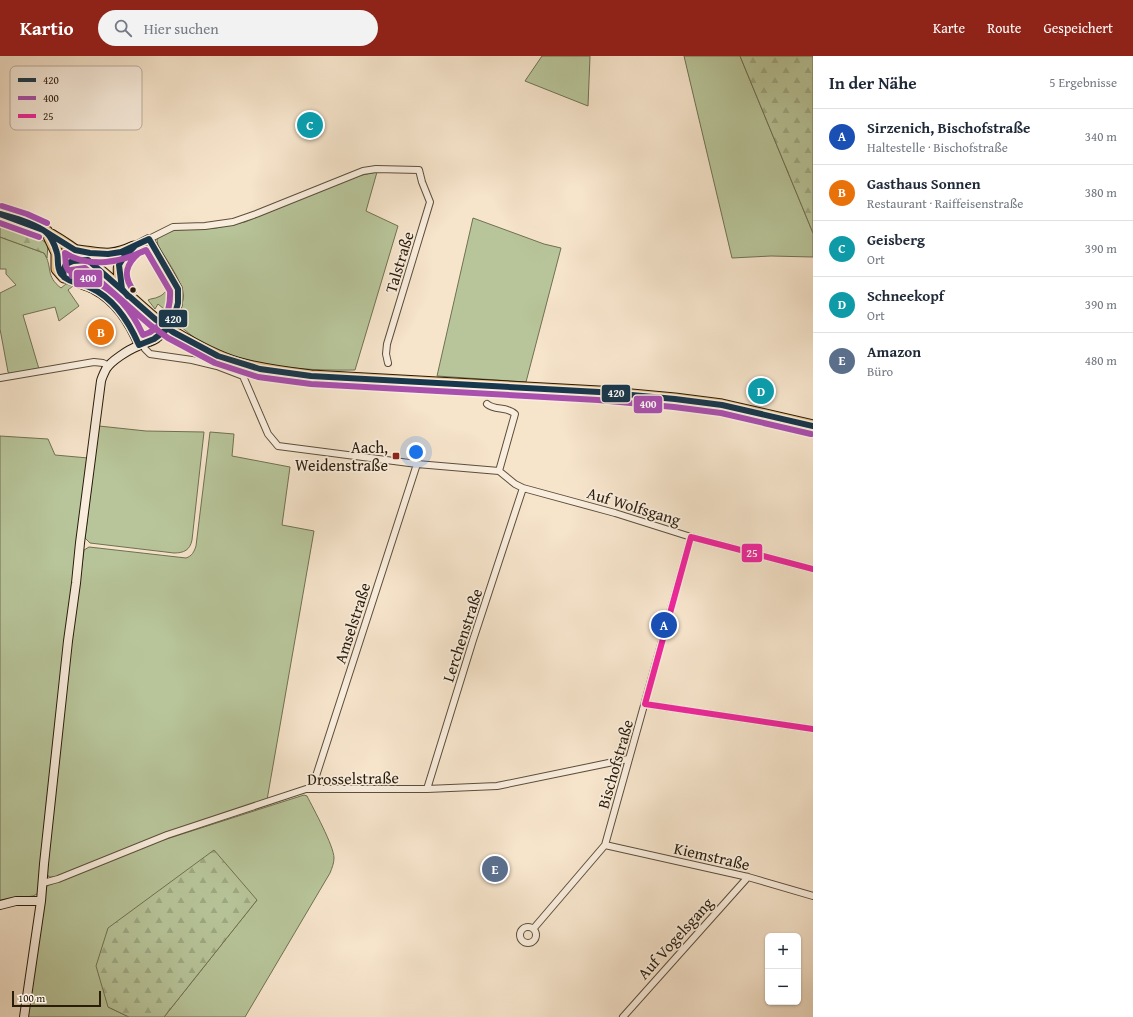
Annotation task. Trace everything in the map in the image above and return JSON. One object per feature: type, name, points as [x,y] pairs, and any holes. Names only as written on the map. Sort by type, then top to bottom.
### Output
[{"type":"highway","points":[[0,214],[47,232],[77,251],[173,332],[209,352],[228,360],[260,369],[318,376],[600,392],[674,399],[722,405],[813,426]]},
{"type":"highway","points":[[47,232],[56,251],[57,269],[64,278]]},
{"type":"highway","points":[[77,251],[113,254],[120,253],[134,247]]},
{"type":"highway","points":[[122,289],[119,269],[120,261],[124,255],[134,247]]},
{"type":"highway","points":[[64,278],[63,268],[66,264],[72,261],[88,260]]},
{"type":"main road","points":[[24,1017],[41,901],[68,641],[101,380],[106,368],[118,358],[141,344],[156,339],[166,330],[178,308],[178,289],[148,239],[134,247]]},
{"type":"main road","points":[[64,278],[94,290],[112,302],[126,320],[141,344]]},
{"type":"main road","points":[[0,905],[16,901],[41,901]]},
{"type":"street","name":"Talstraße","points":[[148,239],[173,227],[233,222],[363,171],[376,169],[419,170],[430,202],[387,344],[386,354],[388,363]]},
{"type":"street","points":[[141,344],[150,354],[153,355],[192,360],[217,366],[242,376],[268,434],[278,446],[417,464],[499,471],[515,414],[511,410],[494,408],[487,404]]},
{"type":"street","points":[[0,378],[94,362],[103,363],[109,366]]},
{"type":"street","name":"Amselstraße","points":[[319,789],[315,781],[316,776],[417,464]]},
{"type":"street","name":"Auf Wolfsgang","points":[[499,471],[515,484],[523,488],[615,513],[691,537],[813,569]]},
{"type":"street","name":"Lerchenstraße","points":[[426,789],[523,488]]},
{"type":"street","name":"Bischofstraße","points":[[534,928],[605,845],[691,537]]},
{"type":"street","points":[[645,704],[813,729]]},
{"type":"street","name":"Drosselstraße","points":[[43,884],[167,835],[306,789],[426,789],[497,786],[628,759]]},
{"type":"street","name":"Kiemstraße","points":[[605,845],[748,877],[813,896]]},
{"type":"street","name":"Auf Vogelsgang","points":[[622,1017],[748,877]]},
{"type":"green space","points":[[542,56],[590,56],[588,106],[525,81]]},
{"type":"green space","points":[[684,56],[740,56],[813,233],[813,257],[771,256],[732,258]]},
{"type":"green space","points":[[740,56],[813,56],[813,233]]},
{"type":"green space","points":[[377,172],[366,211],[398,226],[355,370],[315,370],[274,366],[254,362],[216,349],[198,340],[176,323],[181,309],[183,292],[178,278],[158,245],[157,240],[159,237],[175,230],[216,228],[245,222],[357,176]]},
{"type":"green space","points":[[473,218],[544,244],[561,248],[526,382],[437,376]]},
{"type":"green space","points":[[0,220],[25,230],[48,244],[47,258],[44,253],[0,237]]},
{"type":"green space","points":[[0,237],[44,253],[47,258],[51,275],[56,284],[61,288],[66,284],[73,286],[68,290],[79,306],[59,321],[55,307],[23,315],[39,369],[11,374],[8,372],[0,329],[0,293],[16,285],[6,274],[6,269],[0,269]]},
{"type":"green space","points":[[171,284],[174,291],[174,299],[170,314],[158,304],[155,309],[148,300],[162,295]]},
{"type":"green space","points":[[99,426],[146,431],[204,432],[192,540],[188,549],[174,553],[90,543],[85,538]]},
{"type":"green space","points":[[210,432],[234,434],[232,456],[290,467],[282,525],[314,531],[267,800],[160,836],[55,877],[49,877],[46,872],[66,686],[84,550],[89,547],[186,558],[191,555],[196,546]]},
{"type":"green space","points":[[0,436],[48,439],[55,455],[88,458],[39,888],[37,894],[33,896],[0,902]]},
{"type":"green space","points":[[304,795],[307,796],[331,845],[334,858],[333,864],[330,873],[245,1017],[164,1017],[257,900],[108,1007],[129,1017],[28,1017],[44,890],[47,886],[154,843]]},
{"type":"green space","points":[[214,850],[257,900],[164,1017],[129,1017],[108,1007],[96,966],[108,928]]},
{"type":"transit line","name":"400","points":[[2,206],[27,214],[47,223]]},
{"type":"transit line","name":"420","points":[[0,214],[28,222],[43,230],[0,214]]},
{"type":"transit line","name":"400","points":[[0,223],[39,237]]},
{"type":"transit line","name":"420","points":[[43,230],[75,250],[90,253],[108,254],[121,252],[149,239],[178,289],[178,303],[174,317],[167,329],[154,339],[139,345],[126,320],[107,298],[87,286],[67,279],[61,274],[55,247],[50,237],[43,230]]},
{"type":"transit line","name":"420","points":[[128,296],[122,289],[119,265],[124,257],[134,247]]},
{"type":"transit line","name":"400","points":[[146,250],[170,291],[170,298],[167,312],[161,324],[143,335],[129,311],[117,297],[94,281],[68,270],[66,266],[65,253],[85,261],[106,262],[127,258],[146,250]]},
{"type":"transit line","name":"400","points":[[134,291],[130,286],[127,270],[131,261],[139,253]]},
{"type":"transit line","name":"420","points":[[64,277],[63,271],[66,264],[73,261],[88,260],[155,319],[173,332],[218,356],[260,369],[311,376],[599,392],[675,399],[722,405],[813,426]]},
{"type":"transit line","name":"400","points":[[72,276],[71,270],[85,268],[150,325],[168,338],[215,363],[258,377],[311,384],[598,400],[674,407],[721,413],[811,434]]},
{"type":"transit line","name":"25","points":[[691,537],[813,569]]},
{"type":"transit line","name":"25","points":[[645,704],[691,537]]},
{"type":"transit line","name":"25","points":[[645,704],[813,729]]},
{"type":"place","name":"Geisberg","points":[[310,125]]},
{"type":"place","name":"Gasthaus Sonnen","points":[[101,332]]},
{"type":"place","name":"Schneekopf","points":[[761,391]]},
{"type":"place","name":"Aach, Weidenstraße","points":[[396,456]]},
{"type":"place","name":"Sirzenich, Bischofstraße","points":[[664,625]]},
{"type":"place","name":"Amazon","points":[[495,869]]}]
